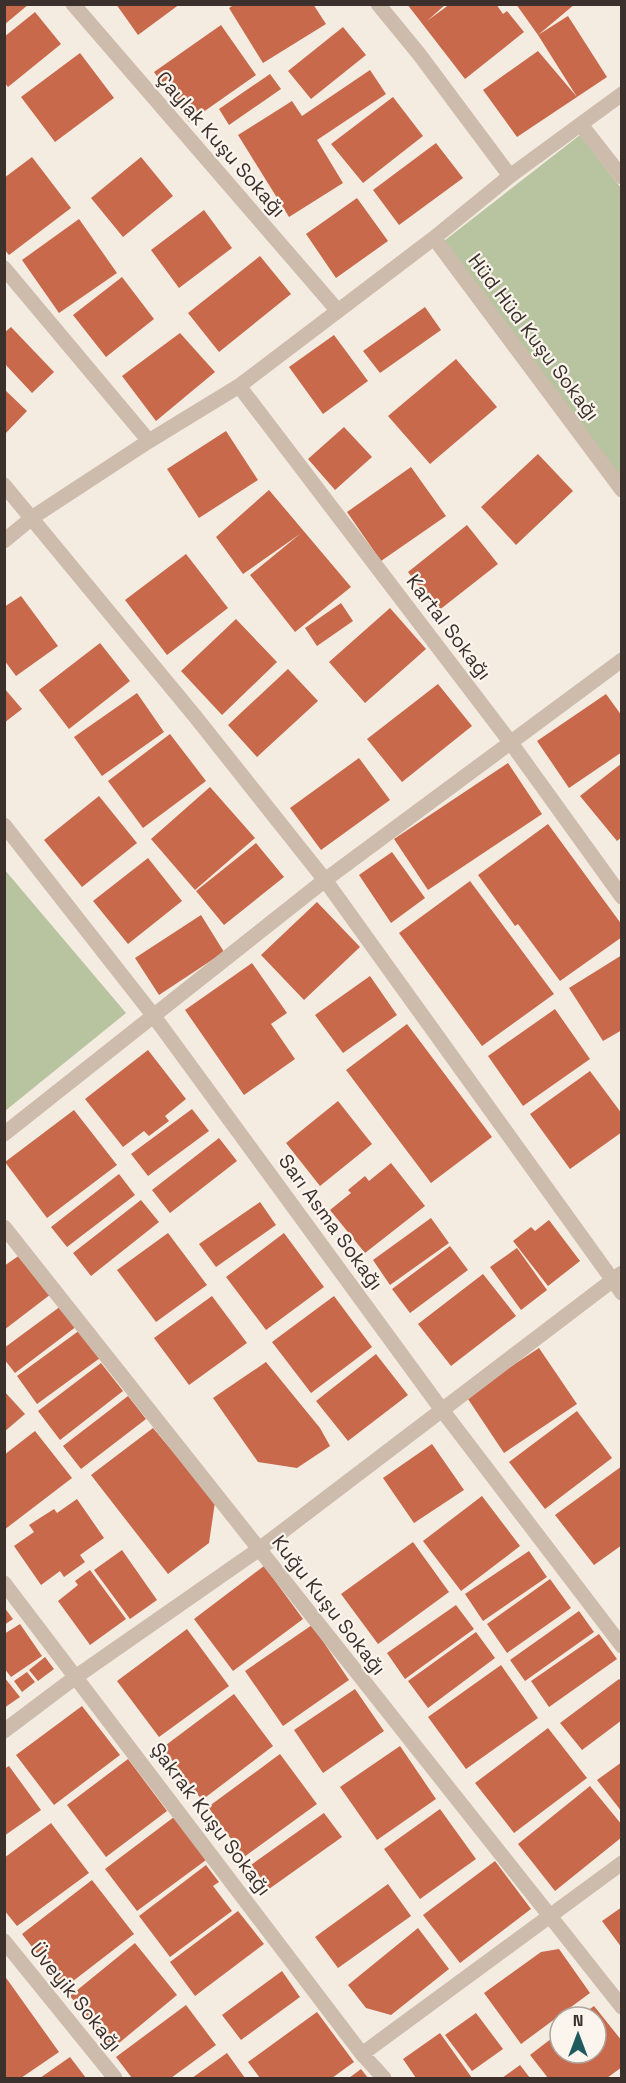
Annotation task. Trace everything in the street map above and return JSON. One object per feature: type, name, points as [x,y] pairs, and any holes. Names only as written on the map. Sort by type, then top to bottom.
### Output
[{"type":"street","name":"Çaylak Kuşu Sokağı","points":[[73,4],[338,311]]},
{"type":"street","points":[[378,4],[419,54],[510,176]]},
{"type":"street","points":[[4,541],[33,517],[149,441],[239,386],[434,238],[510,176],[582,126],[621,94]]},
{"type":"street","points":[[582,126],[621,177]]},
{"type":"street","name":"Hüd Hüd Kuşu Sokağı","points":[[434,238],[621,490]]},
{"type":"street","points":[[4,268],[149,441]]},
{"type":"street","name":"Kartal Sokağı","points":[[239,386],[511,743],[621,897]]},
{"type":"street","points":[[4,485],[33,517],[325,880],[618,1282],[442,1410],[258,1550],[77,1676],[4,1731]]},
{"type":"street","points":[[4,1134],[325,880],[621,660]]},
{"type":"street","name":"Sarı Asma Sokağı","points":[[4,825],[153,1015],[442,1410],[621,1646]]},
{"type":"street","name":"Kuğu Kuşu Sokağı","points":[[4,1227],[621,2007]]},
{"type":"street","name":"Şakrak Kuşu Sokağı","points":[[4,1583],[77,1676],[362,2054],[384,2079]]},
{"type":"street","points":[[362,2054],[621,1863]]},
{"type":"street","name":"Üveyik Sokağı","points":[[4,1941],[115,2079]]},
{"type":"green space","points":[[580,135],[621,188],[621,474],[618,476],[444,241]]},
{"type":"green space","points":[[4,869],[126,1013],[5,1111],[4,1111]]},
{"type":"building","points":[[4,4],[29,4],[4,25]]},
{"type":"building","points":[[116,4],[180,4],[138,35]]},
{"type":"building","points":[[235,4],[313,4],[326,24],[263,63],[229,8]]},
{"type":"building","points":[[407,4],[446,4],[427,21],[450,4],[496,4],[503,14],[507,11],[524,32],[465,79]]},
{"type":"building","points":[[516,4],[575,4],[538,35]]},
{"type":"building","points":[[35,12],[61,44],[8,87],[4,82],[4,37]]},
{"type":"building","points":[[568,16],[607,77],[577,97],[538,35]]},
{"type":"building","points":[[221,25],[256,75],[189,122],[154,72]]},
{"type":"building","points":[[343,27],[366,55],[311,99],[288,71]]},
{"type":"building","points":[[538,51],[577,97],[517,137],[483,90]]},
{"type":"building","points":[[80,53],[114,98],[55,142],[21,97]]},
{"type":"building","points":[[370,70],[386,94],[317,140],[343,183],[289,217],[238,135],[292,101],[302,116]]},
{"type":"building","points":[[270,74],[281,89],[229,125],[219,109]]},
{"type":"building","points":[[393,97],[423,136],[363,183],[331,144]]},
{"type":"building","points":[[436,143],[463,178],[399,225],[373,190]]},
{"type":"building","points":[[32,157],[71,208],[9,255],[4,249],[4,178]]},
{"type":"building","points":[[141,157],[173,196],[123,237],[91,198]]},
{"type":"building","points":[[357,198],[388,241],[336,278],[306,234]]},
{"type":"building","points":[[204,210],[232,248],[179,288],[151,250]]},
{"type":"building","points":[[79,219],[117,273],[59,313],[22,260]]},
{"type":"building","points":[[260,256],[291,294],[219,352],[188,313]]},
{"type":"building","points":[[122,277],[154,319],[106,357],[73,315]]},
{"type":"building","points":[[425,307],[441,330],[380,373],[363,351]]},
{"type":"building","points":[[11,327],[54,372],[32,393],[4,363],[4,333]]},
{"type":"building","points":[[180,333],[215,372],[156,421],[122,376]]},
{"type":"building","points":[[334,335],[368,381],[323,414],[289,367]]},
{"type":"building","points":[[456,359],[497,407],[430,464],[388,416]]},
{"type":"building","points":[[4,389],[27,411],[4,435]]},
{"type":"building","points":[[344,427],[372,457],[335,490],[308,459]]},
{"type":"building","points":[[226,431],[258,480],[199,518],[167,469]]},
{"type":"building","points":[[538,454],[573,491],[516,545],[481,507]]},
{"type":"building","points":[[411,467],[446,516],[381,561],[347,512]]},
{"type":"building","points":[[269,490],[351,587],[295,632],[250,575],[300,534],[243,574],[216,537]]},
{"type":"building","points":[[467,525],[498,564],[438,611],[408,572]]},
{"type":"building","points":[[186,554],[228,608],[167,655],[125,600]]},
{"type":"building","points":[[21,596],[58,646],[16,676],[4,660],[4,607]]},
{"type":"building","points":[[341,603],[353,621],[317,646],[305,628]]},
{"type":"building","points":[[390,608],[426,649],[365,703],[329,662]]},
{"type":"building","points":[[236,619],[277,662],[222,715],[181,671]]},
{"type":"building","points":[[100,643],[130,681],[69,729],[39,690]]},
{"type":"building","points":[[288,669],[318,701],[257,757],[228,725]]},
{"type":"building","points":[[438,684],[472,726],[402,782],[367,739]]},
{"type":"building","points":[[4,688],[22,709],[4,723]]},
{"type":"building","points":[[137,693],[164,732],[102,776],[74,737]]},
{"type":"building","points":[[606,694],[622,716],[622,752],[569,788],[537,741]]},
{"type":"building","points":[[170,734],[206,781],[143,828],[108,781]]},
{"type":"building","points":[[359,758],[390,800],[321,850],[290,808]]},
{"type":"building","points":[[508,763],[542,814],[428,890],[394,839]]},
{"type":"building","points":[[622,763],[622,837],[617,841],[580,796]]},
{"type":"building","points":[[210,787],[255,838],[195,890],[151,839]]},
{"type":"building","points":[[99,796],[137,843],[82,887],[44,840]]},
{"type":"building","points":[[548,824],[622,925],[622,937],[560,981],[518,924],[515,926],[478,875]]},
{"type":"building","points":[[256,843],[284,877],[224,925],[196,891]]},
{"type":"building","points":[[392,852],[425,898],[391,923],[359,875]]},
{"type":"building","points":[[148,858],[182,901],[128,944],[93,901]]},
{"type":"building","points":[[470,881],[554,994],[482,1046],[399,933]]},
{"type":"building","points":[[317,902],[360,947],[304,1000],[261,955]]},
{"type":"building","points":[[201,915],[224,952],[159,995],[135,958]]},
{"type":"building","points":[[622,955],[622,1030],[603,1041],[569,988]]},
{"type":"building","points":[[252,963],[287,1013],[271,1024],[295,1059],[244,1095],[185,1010]]},
{"type":"building","points":[[370,976],[397,1015],[343,1053],[315,1015]]},
{"type":"building","points":[[555,1009],[590,1059],[523,1106],[488,1056]]},
{"type":"building","points":[[407,1024],[492,1137],[431,1183],[346,1070]]},
{"type":"building","points":[[148,1050],[186,1099],[165,1116],[169,1121],[149,1136],[144,1131],[123,1147],[85,1099]]},
{"type":"building","points":[[590,1071],[622,1114],[622,1132],[570,1169],[530,1114]]},
{"type":"building","points":[[338,1101],[372,1144],[320,1186],[286,1143]]},
{"type":"building","points":[[192,1109],[209,1131],[148,1176],[131,1154]]},
{"type":"building","points":[[74,1110],[117,1165],[47,1218],[5,1162]]},
{"type":"building","points":[[219,1138],[237,1161],[170,1213],[152,1190]]},
{"type":"building","points":[[391,1163],[425,1206],[365,1253],[330,1210],[351,1193],[348,1190],[365,1176],[369,1181]]},
{"type":"building","points":[[119,1174],[135,1195],[67,1247],[51,1227]]},
{"type":"building","points":[[141,1200],[159,1222],[91,1276],[73,1253]]},
{"type":"building","points":[[260,1202],[276,1225],[216,1267],[199,1244]]},
{"type":"building","points":[[431,1218],[449,1243],[390,1285],[373,1260]]},
{"type":"building","points":[[549,1220],[580,1261],[548,1286],[513,1241],[531,1227],[535,1231]]},
{"type":"building","points":[[168,1233],[207,1285],[156,1322],[117,1270]]},
{"type":"building","points":[[284,1233],[324,1287],[266,1330],[226,1277]]},
{"type":"building","points":[[450,1246],[468,1270],[410,1313],[392,1289]]},
{"type":"building","points":[[517,1248],[547,1290],[521,1310],[490,1267]]},
{"type":"building","points":[[20,1255],[51,1294],[4,1330],[4,1266]]},
{"type":"building","points":[[483,1274],[516,1316],[451,1366],[418,1324]]},
{"type":"building","points":[[212,1296],[247,1343],[189,1385],[154,1338]]},
{"type":"building","points":[[334,1296],[372,1347],[311,1393],[272,1342]]},
{"type":"building","points":[[61,1306],[77,1326],[15,1373],[4,1359],[4,1348]]},
{"type":"building","points":[[80,1330],[100,1358],[37,1404],[17,1376]]},
{"type":"building","points":[[539,1348],[577,1404],[504,1453],[466,1396]]},
{"type":"building","points":[[376,1354],[408,1395],[348,1441],[316,1401]]},
{"type":"building","points":[[266,1362],[320,1428],[330,1446],[297,1468],[258,1462],[213,1398]]},
{"type":"building","points":[[101,1363],[123,1391],[60,1440],[38,1411]]},
{"type":"building","points":[[4,1391],[25,1414],[4,1432]]},
{"type":"building","points":[[128,1396],[146,1419],[81,1469],[63,1446]]},
{"type":"building","points":[[577,1411],[612,1458],[545,1509],[509,1462]]},
{"type":"building","points":[[153,1428],[215,1502],[209,1543],[168,1574],[91,1475]]},
{"type":"building","points":[[35,1431],[72,1478],[4,1530],[4,1455]]},
{"type":"building","points":[[432,1444],[464,1490],[414,1523],[383,1478]]},
{"type":"building","points":[[622,1466],[622,1545],[594,1565],[555,1515]]},
{"type":"building","points":[[482,1496],[520,1546],[461,1591],[423,1541]]},
{"type":"building","points":[[77,1499],[104,1538],[80,1555],[85,1562],[64,1577],[60,1571],[41,1585],[14,1546],[34,1532],[29,1525],[54,1509],[57,1513]]},
{"type":"building","points":[[413,1542],[449,1592],[378,1644],[341,1594]]},
{"type":"building","points":[[122,1550],[157,1600],[130,1619],[94,1570]]},
{"type":"building","points":[[529,1551],[547,1577],[483,1621],[465,1594]]},
{"type":"building","points":[[264,1566],[303,1619],[233,1671],[194,1619]]},
{"type":"building","points":[[90,1570],[126,1619],[90,1645],[58,1601],[78,1585],[75,1581]]},
{"type":"building","points":[[550,1579],[571,1608],[507,1653],[487,1624]]},
{"type":"building","points":[[456,1605],[474,1629],[405,1679],[387,1653]]},
{"type":"building","points":[[4,1607],[13,1619],[4,1625]]},
{"type":"building","points":[[579,1611],[594,1632],[525,1681],[510,1660]]},
{"type":"building","points":[[20,1624],[42,1656],[11,1677],[4,1668],[4,1634]]},
{"type":"building","points":[[312,1625],[349,1680],[283,1726],[245,1671]]},
{"type":"building","points":[[187,1629],[229,1686],[159,1737],[117,1681]]},
{"type":"building","points":[[476,1632],[495,1658],[428,1708],[408,1681]]},
{"type":"building","points":[[599,1634],[617,1659],[549,1707],[531,1681]]},
{"type":"building","points":[[45,1657],[54,1669],[38,1681],[29,1670]]},
{"type":"building","points":[[501,1665],[538,1718],[466,1769],[428,1717]]},
{"type":"building","points":[[27,1672],[35,1682],[22,1692],[14,1681]]},
{"type":"building","points":[[4,1677],[20,1697],[4,1708]]},
{"type":"building","points":[[619,1679],[622,1682],[622,1720],[582,1750],[560,1723]]},
{"type":"building","points":[[355,1689],[384,1731],[323,1773],[294,1730]]},
{"type":"building","points":[[234,1694],[273,1746],[202,1800],[162,1748]]},
{"type":"building","points":[[82,1706],[120,1755],[54,1805],[16,1755]]},
{"type":"building","points":[[548,1728],[587,1778],[514,1833],[475,1783]]},
{"type":"building","points":[[400,1746],[436,1799],[377,1840],[340,1787]]},
{"type":"building","points":[[280,1754],[317,1804],[244,1857],[208,1807]]},
{"type":"building","points":[[128,1759],[167,1811],[106,1857],[67,1805]]},
{"type":"building","points":[[622,1762],[622,1812],[597,1780]]},
{"type":"building","points":[[9,1766],[41,1810],[4,1836],[4,1769]]},
{"type":"building","points":[[590,1786],[622,1825],[622,1837],[555,1891],[518,1844]]},
{"type":"building","points":[[440,1809],[476,1859],[420,1899],[384,1849]]},
{"type":"building","points":[[324,1813],[342,1837],[269,1889],[251,1865]]},
{"type":"building","points":[[174,1817],[206,1860],[137,1911],[105,1869]]},
{"type":"building","points":[[51,1823],[89,1873],[17,1926],[4,1910],[4,1858]]},
{"type":"building","points":[[495,1861],[531,1909],[460,1963],[423,1915]]},
{"type":"building","points":[[206,1865],[219,1882],[213,1886],[232,1911],[170,1957],[139,1916]]},
{"type":"building","points":[[92,1880],[134,1934],[64,1988],[22,1934]]},
{"type":"building","points":[[388,1884],[411,1916],[338,1968],[315,1937]]},
{"type":"building","points":[[622,1907],[622,1948],[602,1921]]},
{"type":"building","points":[[238,1911],[264,1944],[195,1996],[170,1962]]},
{"type":"building","points":[[418,1928],[449,1969],[391,2015],[366,2008],[348,1985]]},
{"type":"building","points":[[135,1943],[177,1995],[113,2048],[70,1996]]},
{"type":"building","points":[[559,1949],[590,1993],[574,2005],[548,2005],[548,2024],[521,2044],[484,1993],[541,1952]]},
{"type":"building","points":[[282,1971],[300,1997],[241,2040],[222,2015]]},
{"type":"building","points":[[4,1975],[59,2052],[21,2078],[4,2078]]},
{"type":"building","points":[[186,2005],[216,2045],[171,2078],[132,2078],[116,2057]]},
{"type":"building","points":[[317,2012],[354,2062],[332,2078],[260,2078],[248,2062]]},
{"type":"building","points":[[476,2013],[503,2049],[472,2071],[445,2035]]},
{"type":"building","points":[[608,2024],[622,2041],[622,2067],[607,2078],[548,2078],[530,2055],[548,2041],[548,2065],[608,2065]]},
{"type":"building","points":[[440,2033],[472,2078],[416,2078],[403,2059]]},
{"type":"building","points":[[227,2053],[245,2078],[192,2078]]},
{"type":"building","points":[[70,2057],[86,2078],[40,2078]]},
{"type":"building","points":[[520,2065],[530,2078],[502,2078]]},
{"type":"building","points":[[361,2069],[368,2078],[349,2078]]}]
